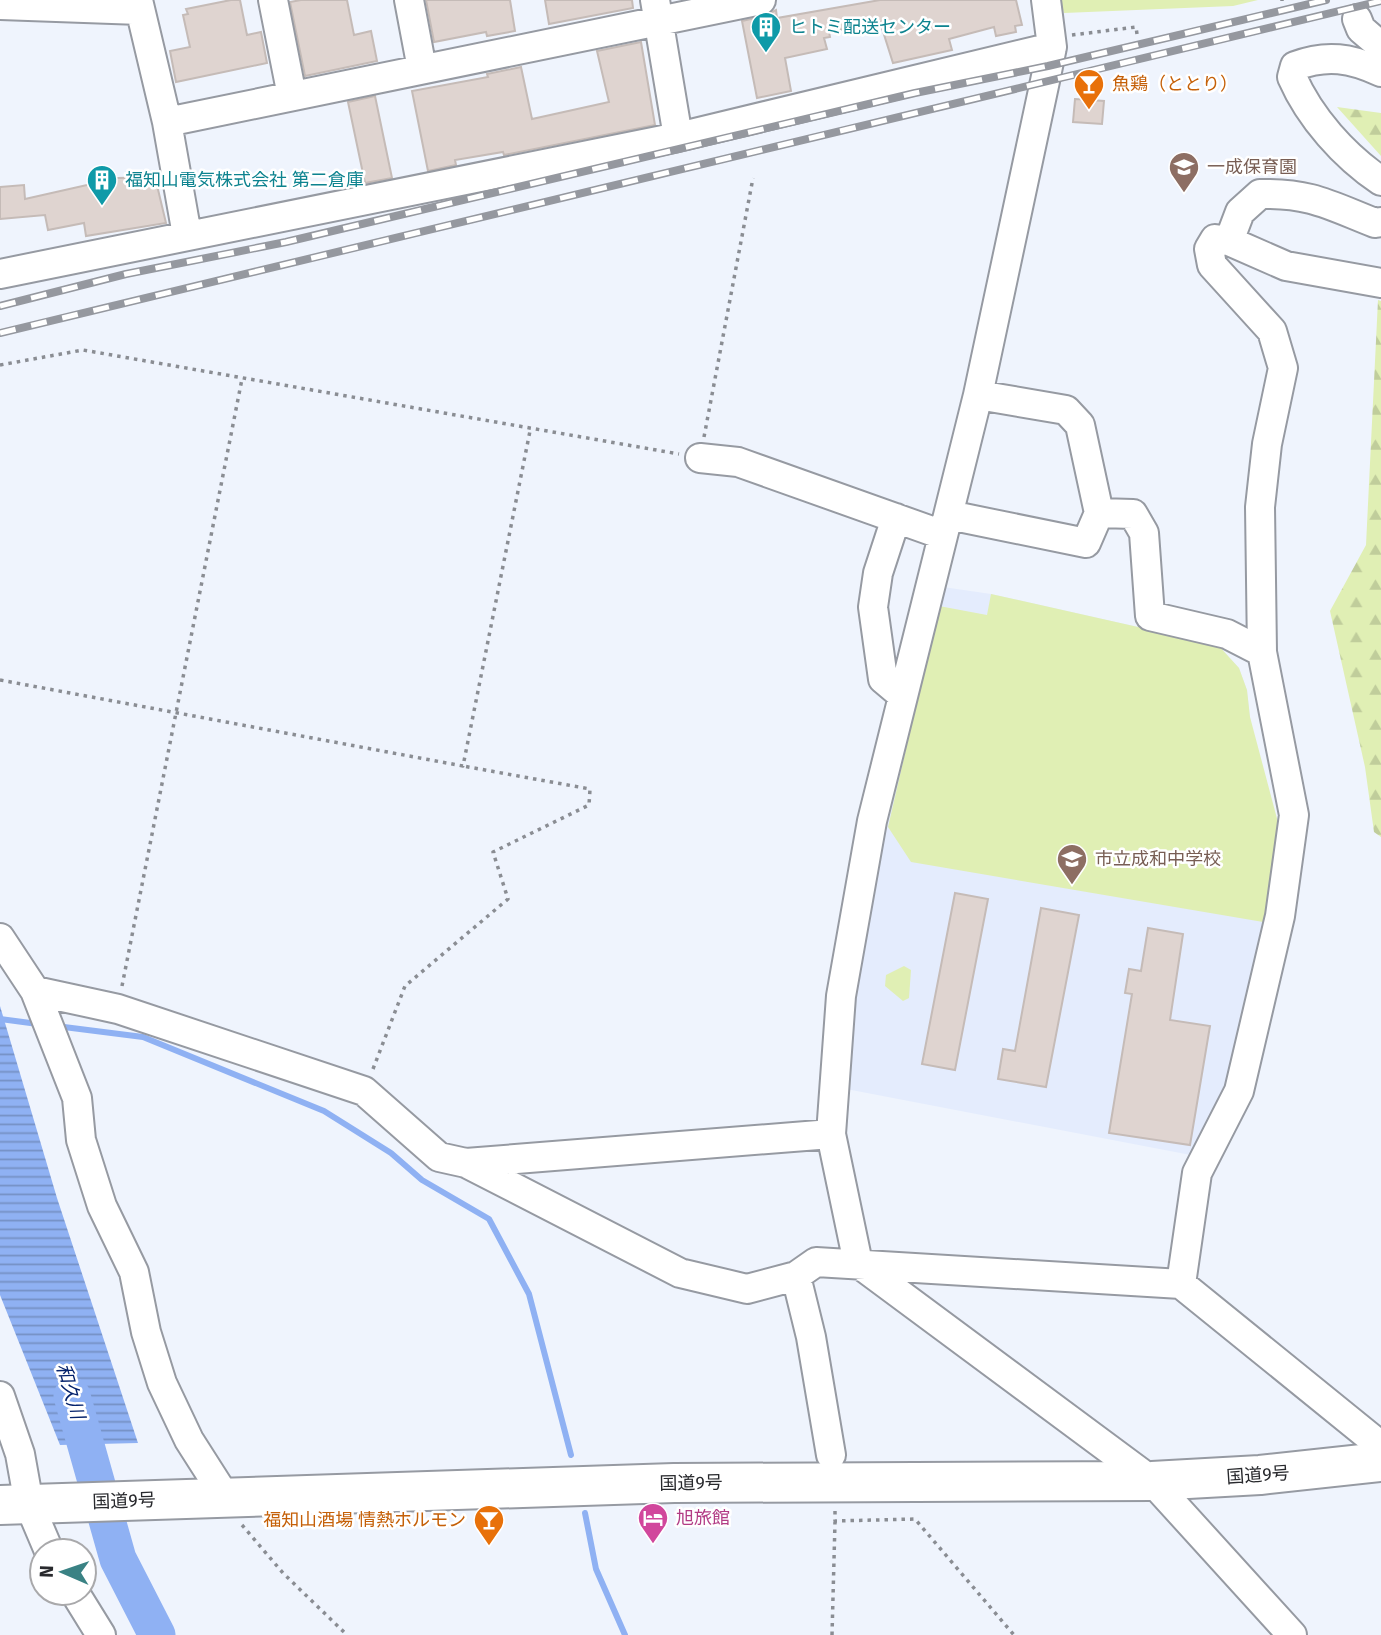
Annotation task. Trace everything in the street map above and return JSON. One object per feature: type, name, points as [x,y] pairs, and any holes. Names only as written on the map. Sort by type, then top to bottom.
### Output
[{"type":"highway","name":"国道9号","points":[[15,1504],[674,1483],[1152,1481],[1259,1475],[1381,1462]]},
{"type":"street","points":[[274,0],[292,96]]},
{"type":"street","points":[[409,0],[422,69]]},
{"type":"street","points":[[167,122],[422,69],[657,11],[761,0]]},
{"type":"street","points":[[1046,0],[1051,42],[978,395],[872,821],[841,996],[831,1134],[858,1263],[1152,1481],[1292,1635]]},
{"type":"street","points":[[0,5],[139,5],[167,122],[187,235]]},
{"type":"street","points":[[657,11],[678,137]]},
{"type":"street","points":[[1357,19],[1361,29],[1381,46]]},
{"type":"street","points":[[0,274],[678,137],[1051,42]]},
{"type":"street","points":[[1381,72],[1353,59],[1324,59],[1295,66],[1292,77],[1311,111],[1351,159],[1381,181]]},
{"type":"street","points":[[1229,241],[1240,212],[1260,194],[1293,193],[1320,200],[1375,223],[1381,222]]},
{"type":"street","points":[[1181,1284],[1196,1173],[1239,1091],[1280,916],[1294,815],[1262,652],[1261,508],[1267,444],[1283,368],[1272,331],[1212,265],[1209,249],[1216,239],[1229,241],[1286,266],[1381,283]]},
{"type":"street","points":[[700,458],[738,462],[896,518],[1086,543],[1099,513],[1080,425],[1066,410],[978,395]]},
{"type":"street","points":[[1099,513],[1133,514],[1144,533],[1150,616],[1227,634],[1262,652]]},
{"type":"street","points":[[896,518],[878,573],[873,607],[883,679],[902,695]]},
{"type":"street","points":[[0,938],[35,991],[77,1098],[81,1140],[102,1206],[134,1272],[146,1332],[162,1383],[190,1440],[226,1497]]},
{"type":"street","points":[[35,991],[118,1009],[364,1091],[439,1157],[466,1163],[681,1273],[747,1289],[796,1276],[816,1262],[1181,1284],[1381,1447]]},
{"type":"street","points":[[466,1163],[831,1134]]},
{"type":"street","points":[[796,1276],[811,1337],[831,1455]]},
{"type":"street","points":[[0,1396],[20,1454],[15,1504],[39,1537]]},
{"type":"street","points":[[84,1607],[101,1635]]},
{"type":"path","points":[[1051,42],[1136,27],[1138,34]]},
{"type":"path","points":[[0,365],[83,350],[700,458],[753,177]]},
{"type":"path","points":[[118,1009],[242,379]]},
{"type":"path","points":[[463,766],[530,430]]},
{"type":"path","points":[[0,680],[590,789],[589,805],[494,852],[508,899],[405,986],[364,1091]]},
{"type":"path","points":[[226,1497],[247,1534],[347,1635]]},
{"type":"path","points":[[832,1635],[834,1501]]},
{"type":"path","points":[[835,1521],[915,1519],[1014,1635]]},
{"type":"shaded area","name":"市立成和中学校","points":[[943,587],[991,594],[1218,645],[1239,668],[1247,690],[1278,863],[1235,1081],[1196,1156],[841,1088],[864,908]]},
{"type":"green space","points":[[1060,0],[1258,0],[1233,6],[1064,13]]},
{"type":"green space","points":[[1337,107],[1381,113],[1381,156]]},
{"type":"green space","points":[[1378,300],[1381,301],[1381,837],[1374,832],[1365,767],[1330,611],[1366,545]]},
{"type":"green space","points":[[991,594],[1218,645],[1239,668],[1247,690],[1250,717],[1279,826],[1269,923],[911,862],[888,827],[939,606],[987,615]]},
{"type":"green space","points":[[904,966],[911,970],[909,998],[903,1001],[885,986],[886,975]]},
{"type":"water","points":[[0,1006],[57,1198],[138,1443],[60,1445],[0,1295]]},
{"type":"building","points":[[240,0],[247,35],[261,32],[267,63],[176,82],[170,51],[190,47],[183,15],[188,14],[186,9]]},
{"type":"building","points":[[347,0],[354,35],[371,31],[377,61],[305,76],[290,2]]},
{"type":"building","points":[[426,0],[510,0],[515,31],[487,36],[486,32],[434,42]]},
{"type":"building","points":[[545,0],[632,0],[633,8],[549,24]]},
{"type":"building","points":[[880,0],[1016,0],[1022,25],[1015,26],[1016,32],[996,36],[994,27],[949,39],[952,50],[893,63],[880,22],[829,32],[830,37],[824,38],[827,49],[785,58],[791,91],[757,98],[742,21],[776,10],[777,18]]},
{"type":"building","points":[[641,42],[655,125],[504,155],[503,152],[455,160],[456,165],[428,171],[412,91],[488,77],[487,74],[521,67],[532,119],[609,102],[597,51]]},
{"type":"building","points":[[375,96],[392,178],[365,183],[348,102]]},
{"type":"building","name":"魚鶏（ととり）","points":[[1075,99],[1104,101],[1102,124],[1073,122]]},
{"type":"building","points":[[155,177],[166,223],[86,236],[84,223],[48,230],[45,215],[0,219],[0,187],[24,185],[25,199],[118,178]]},
{"type":"building","points":[[955,893],[988,899],[955,1070],[922,1064]]},
{"type":"building","points":[[1041,908],[1079,915],[1046,1087],[998,1079],[1003,1049],[1015,1051]]},
{"type":"building","points":[[1148,928],[1183,934],[1170,1020],[1210,1026],[1190,1145],[1109,1133],[1132,994],[1125,993],[1129,969],[1141,971]]},
{"type":"waterway","points":[[0,1019],[38,1024]]},
{"type":"waterway","points":[[56,1026],[143,1037],[324,1111],[391,1153],[422,1180],[489,1219],[529,1294],[571,1455]]},
{"type":"waterway","name":"和久川","points":[[72,1396],[118,1559],[157,1635]]},
{"type":"waterway","points":[[585,1513],[596,1569],[625,1635]]},
{"type":"railway","points":[[0,306],[126,274],[286,242],[915,93],[1048,66],[1326,0]]},
{"type":"railway","points":[[0,333],[1381,1]]},
{"type":"place","name":"ヒトミ配送センター","points":[[766,54]]},
{"type":"place","name":"魚鶏（ととり）","points":[[1089,111]]},
{"type":"place","name":"一成保育園","points":[[1184,194]]},
{"type":"place","name":"福知山電気株式会社 第二倉庫","points":[[102,207]]},
{"type":"place","name":"市立成和中学校","points":[[1072,886]]},
{"type":"place","name":"旭旅館","points":[[653,1545]]},
{"type":"place","name":"福知山酒場 情熱ホルモン","points":[[489,1547]]}]
